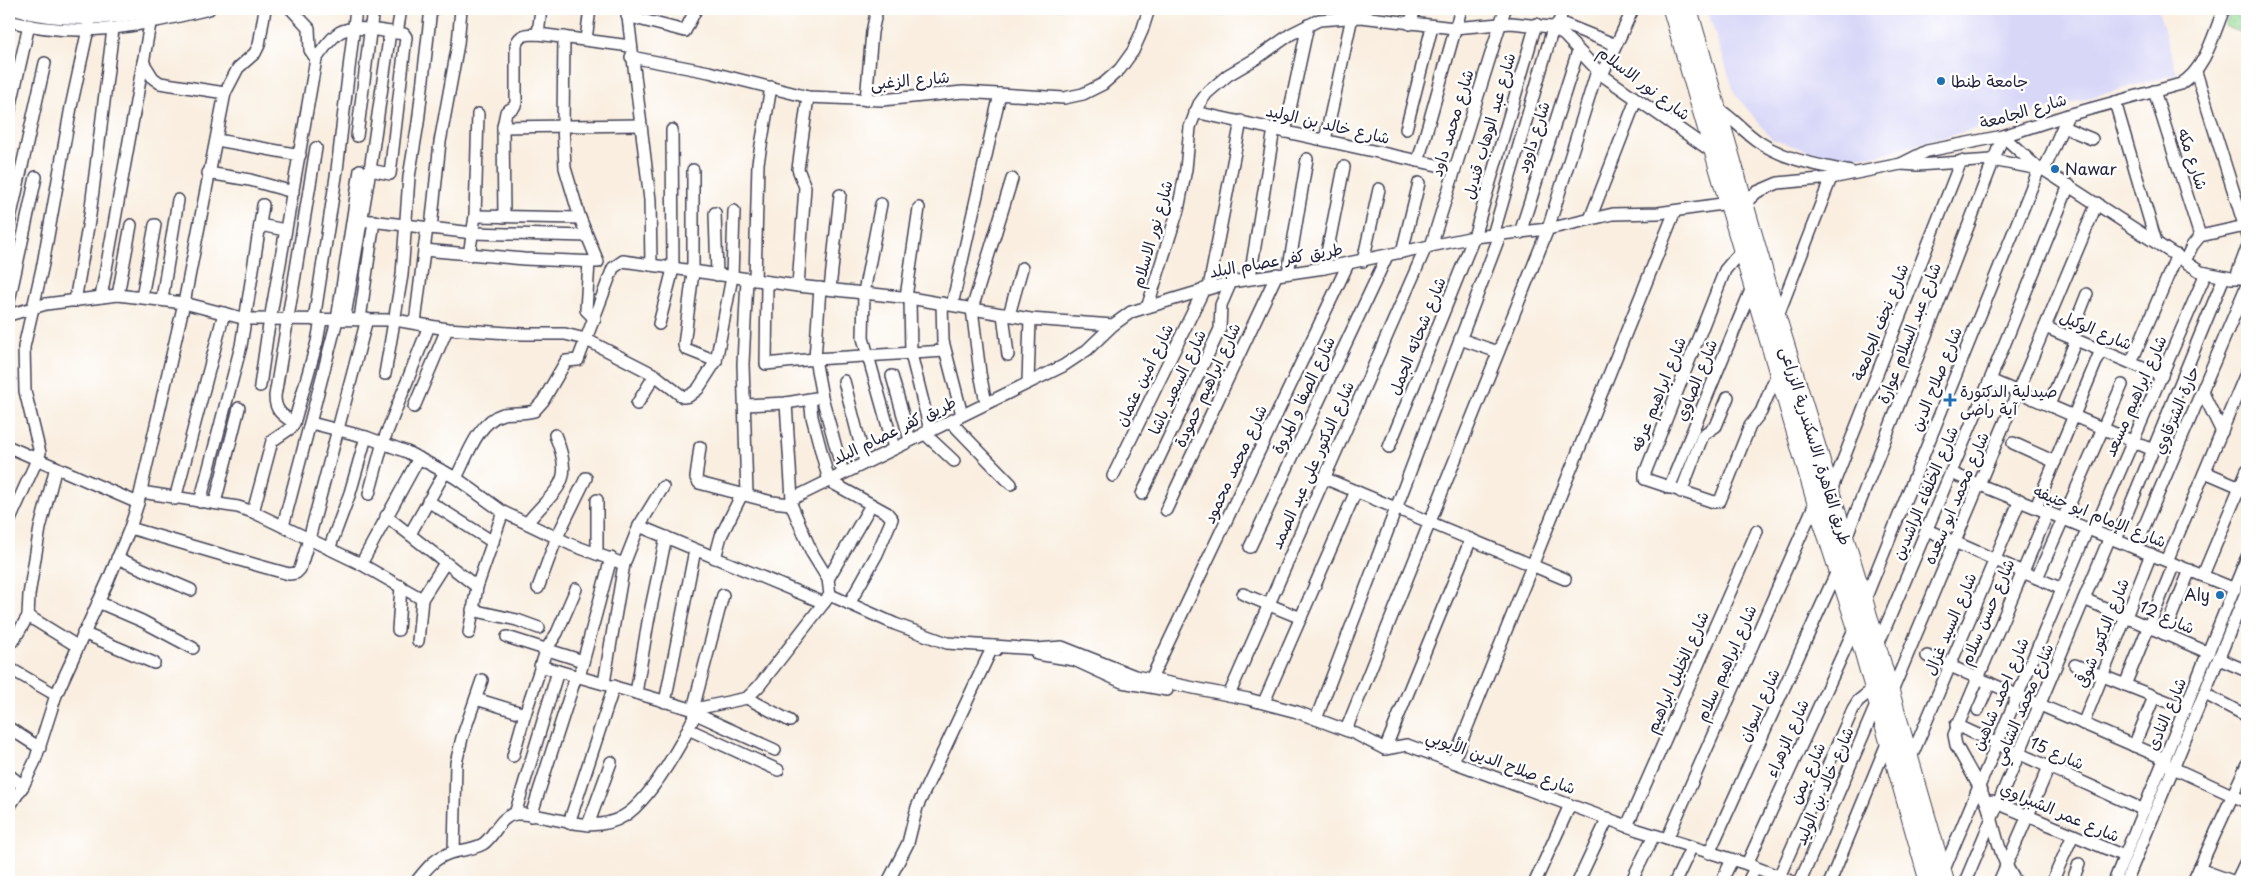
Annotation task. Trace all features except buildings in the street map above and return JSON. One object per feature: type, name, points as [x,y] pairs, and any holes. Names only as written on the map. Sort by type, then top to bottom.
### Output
[{"type":"highway","name":"طريق القاهرة, الاسكندرية الزراعى","points":[[1672,9],[1714,154],[1737,203],[1777,318],[1823,498],[1838,569],[1880,695],[1910,760],[1939,879]]},
{"type":"highway","name":"طريق القاهرة, الاسكندرية الزراعى","points":[[1688,9],[1718,108],[1737,203],[1744,253],[1778,370],[1823,498],[1844,540],[1864,602],[1877,647],[1880,695],[1888,741],[1939,879]]},
{"type":"street","points":[[11,9],[114,30],[150,18],[162,9]]},
{"type":"street","points":[[9,21],[29,26],[88,25],[209,9]]},
{"type":"street","points":[[9,807],[23,786],[40,748],[56,696],[130,528],[139,497],[184,302],[225,93],[238,68],[255,54],[259,45],[265,9]]},
{"type":"street","points":[[291,9],[309,28],[310,50],[316,59]]},
{"type":"street","points":[[254,512],[272,441],[291,428],[294,423],[317,342],[318,320],[355,30],[356,9]]},
{"type":"street","points":[[357,136],[372,30],[373,9]]},
{"type":"street","points":[[341,320],[365,170],[394,33],[401,9]]},
{"type":"street","points":[[385,374],[395,320],[406,224],[409,177],[418,123],[431,9]]},
{"type":"street","points":[[415,323],[440,142],[458,44],[461,9]]},
{"type":"street","points":[[504,217],[503,127],[506,112],[514,107],[516,103],[517,41],[525,34],[538,34],[541,9]]},
{"type":"street","points":[[586,39],[590,9]]},
{"type":"street","points":[[652,265],[650,200],[630,51],[627,12],[684,31],[696,9]]},
{"type":"street","points":[[866,100],[872,32],[877,9]]},
{"type":"street","name":"شارع الزغبى","points":[[538,34],[586,39],[808,96],[866,100],[952,93],[1064,98],[1083,94],[1103,84],[1120,69],[1133,51],[1149,9]]},
{"type":"street","points":[[1410,24],[1415,9]]},
{"type":"street","points":[[1418,161],[1454,28],[1461,9]]},
{"type":"street","name":"شارع محمد داود","points":[[1428,247],[1455,169],[1504,9]]},
{"type":"street","points":[[1316,719],[1460,339],[1496,235],[1556,25],[1563,9]]},
{"type":"street","points":[[1346,730],[1548,229],[1600,73],[1633,9]]},
{"type":"street","points":[[2131,363],[2181,258],[2200,236],[2246,230],[2243,210],[2196,72],[2206,55],[2224,9]]},
{"type":"street","name":"شارع نور الاسلام","points":[[1148,305],[1178,210],[1186,169],[1190,127],[1195,112],[1207,93],[1217,83],[1291,34],[1327,14],[1359,14],[1432,27],[1454,28],[1500,23],[1556,25],[1600,73],[1714,154]]},
{"type":"street","points":[[1325,140],[1359,14]]},
{"type":"street","points":[[101,297],[150,18]]},
{"type":"street","name":"شارع عبد الوهاب قنديل","points":[[1474,237],[1536,24]]},
{"type":"street","points":[[9,522],[37,459],[40,446],[27,402],[23,362],[24,347],[34,307],[88,25]]},
{"type":"street","points":[[1286,132],[1308,25]]},
{"type":"street","points":[[1556,25],[1616,45]]},
{"type":"street","points":[[9,112],[29,26]]},
{"type":"street","points":[[1406,129],[1432,27]]},
{"type":"street","points":[[75,301],[90,215],[114,30]]},
{"type":"street","points":[[260,386],[285,230],[316,59],[338,34],[355,30],[372,30],[404,35],[406,37],[390,174],[365,170]]},
{"type":"street","points":[[424,250],[469,255],[598,262],[580,218],[565,168],[563,125],[564,37]]},
{"type":"street","name":"شارع داوود","points":[[1520,233],[1578,51]]},
{"type":"street","points":[[143,62],[153,78],[160,83],[225,93]]},
{"type":"street","points":[[9,224],[45,63]]},
{"type":"street","name":"شارع الجامعة","points":[[1737,203],[1770,185],[1832,178],[1901,164],[1926,151],[2003,136],[2068,115],[2181,84],[2196,72]]},
{"type":"street","points":[[715,558],[722,536],[745,495],[746,405],[743,364],[751,279],[758,163],[772,87]]},
{"type":"street","name":"شارع مكه","points":[[2154,91],[2200,236]]},
{"type":"street","points":[[962,415],[945,351],[947,304],[1000,94]]},
{"type":"street","points":[[798,286],[804,187],[798,168],[808,96]]},
{"type":"street","points":[[1590,219],[1636,100]]},
{"type":"street","points":[[2115,102],[2156,242]]},
{"type":"street","name":"شارع الجامعة","points":[[1718,108],[1730,115],[1758,142],[1783,155],[1812,165],[1855,172]]},
{"type":"street","name":"شارع خالد بن الوليد","points":[[1195,112],[1455,169]]},
{"type":"street","points":[[469,255],[475,216],[478,114]]},
{"type":"street","name":"شارع صلاح الدين","points":[[1864,602],[2041,170],[2068,115]]},
{"type":"street","name":"شارع أمين عثمان","points":[[1114,476],[1207,288],[1241,121]]},
{"type":"street","points":[[503,127],[641,125]]},
{"type":"street","points":[[2062,127],[2092,139]]},
{"type":"street","points":[[1250,278],[1274,129]]},
{"type":"street","points":[[659,324],[673,269],[672,130]]},
{"type":"street","points":[[2003,136],[2041,170],[2069,185],[2191,266],[2206,273],[2224,277],[2244,273]]},
{"type":"street","name":"شارع عبد السلام عوارة","points":[[1844,540],[2003,136]]},
{"type":"street","points":[[217,140],[300,155]]},
{"type":"street","points":[[294,423],[279,413],[275,404],[276,386],[316,148]]},
{"type":"street","name":"شارع ابراهيم حمودة","points":[[1166,510],[1282,274],[1307,159]]},
{"type":"street","points":[[1901,164],[1917,165],[1992,160],[2041,170]]},
{"type":"street","name":"شارع نجف الجامعة","points":[[1823,498],[1961,161]]},
{"type":"street","points":[[1324,268],[1344,167]]},
{"type":"street","points":[[283,526],[341,320],[362,220],[365,170]]},
{"type":"street","points":[[693,170],[693,272],[684,347],[716,361]]},
{"type":"street","points":[[208,174],[250,180],[293,192]]},
{"type":"street","points":[[9,301],[36,177]]},
{"type":"street","points":[[1777,318],[1832,178]]},
{"type":"street","points":[[986,403],[980,373],[972,309],[1012,179]]},
{"type":"street","points":[[1402,252],[1419,183]]},
{"type":"street","name":"شارع الخلفاء الراشدين","points":[[1877,647],[1990,380],[2069,185]]},
{"type":"street","points":[[1363,261],[1379,189]]},
{"type":"street","points":[[840,195],[815,358],[822,396],[843,473]]},
{"type":"street","points":[[162,299],[178,200]]},
{"type":"street","name":"طريق كفر عصام البلد","points":[[791,502],[843,473],[1075,359],[1113,325],[1131,312],[1148,305],[1250,278],[1348,264],[1474,237],[1548,229],[1613,214],[1647,214],[1737,203]]},
{"type":"street","name":"شارع محمد ابو سعده","points":[[1880,695],[1955,542],[2097,203]]},
{"type":"street","points":[[881,204],[864,292],[862,338],[873,370],[894,448]]},
{"type":"street","points":[[200,502],[237,363],[246,319],[263,205]]},
{"type":"street","points":[[919,208],[908,298],[911,354],[927,432],[954,461]]},
{"type":"street","points":[[1453,762],[1531,564],[1675,211]]},
{"type":"street","points":[[9,316],[34,307],[118,295],[184,302],[246,319],[395,320],[447,329],[523,334],[559,333],[585,339],[655,375],[683,397],[689,396],[702,384],[716,361],[732,277],[734,212]]},
{"type":"street","points":[[715,213],[717,275]]},
{"type":"street","points":[[475,216],[580,218]]},
{"type":"street","points":[[362,220],[473,233],[587,236]]},
{"type":"street","points":[[130,528],[166,540],[289,574],[296,573],[300,568],[339,429],[363,319],[374,221]]},
{"type":"street","points":[[118,295],[131,224]]},
{"type":"street","points":[[142,297],[155,225]]},
{"type":"street","points":[[260,225],[285,230]]},
{"type":"street","name":"شارع شحاته الجمل","points":[[1389,447],[1474,237]]},
{"type":"street","name":"شارع الدكتور على عبد الصمد","points":[[1229,695],[1428,247]]},
{"type":"street","points":[[2244,273],[2247,248]]},
{"type":"street","name":"شارع ابراهيم عرفه","points":[[1744,253],[1736,256],[1725,270],[1645,473],[1648,481],[1714,502],[1720,501],[1750,426],[1761,412],[1778,370]]},
{"type":"street","name":"شارع الصفا و المروة","points":[[1250,547],[1387,256]]},
{"type":"street","points":[[2181,258],[2221,270],[2244,273]]},
{"type":"street","points":[[456,478],[478,436],[488,422],[502,414],[534,411],[543,401],[566,361],[578,360],[613,268],[623,261],[630,260],[673,269],[767,282],[908,298],[1030,319],[1113,325]]},
{"type":"street","points":[[589,262],[586,310],[595,319]]},
{"type":"street","name":"شارع محمد محمود","points":[[1151,679],[1348,264]]},
{"type":"street","points":[[1008,355],[1006,314],[1022,268]]},
{"type":"street","name":"شارع ابراهيم مسعد","points":[[2091,530],[2133,441],[2206,273]]},
{"type":"street","name":"شارع محمد الشامي","points":[[1965,882],[2084,599],[2153,450],[2224,277]]},
{"type":"street","points":[[767,282],[766,364],[815,358],[945,351]]},
{"type":"street","name":"شارع السعيد باشا","points":[[1142,494],[1220,329],[1221,305],[1231,282]]},
{"type":"street","name":"شارع الصاوي","points":[[1669,488],[1753,284]]},
{"type":"street","name":"حارة الشرقاوي","points":[[2135,548],[2247,285]]},
{"type":"street","points":[[2049,405],[2087,294]]},
{"type":"street","points":[[175,499],[224,312]]},
{"type":"street","points":[[1028,383],[1030,319]]},
{"type":"street","points":[[369,494],[383,442],[429,326]]},
{"type":"street","name":"شارع الوكيل","points":[[2045,327],[2162,376]]},
{"type":"street","points":[[414,407],[447,329]]},
{"type":"street","points":[[1460,339],[1498,352]]},
{"type":"street","points":[[2036,507],[2101,350]]},
{"type":"street","points":[[2125,685],[2205,472],[2247,371]]},
{"type":"street","points":[[637,404],[655,375]]},
{"type":"street","points":[[892,376],[910,440]]},
{"type":"street","points":[[1990,380],[2153,450]]},
{"type":"street","points":[[844,381],[865,462]]},
{"type":"street","points":[[2037,578],[2122,385]]},
{"type":"street","points":[[2202,391],[2222,432]]},
{"type":"street","points":[[746,405],[786,403],[822,396]]},
{"type":"street","points":[[1682,492],[1704,435],[1716,426],[1728,397]]},
{"type":"street","points":[[810,399],[812,417],[829,481],[891,517],[892,522],[849,604]]},
{"type":"street","points":[[786,403],[791,502],[812,553],[828,579]]},
{"type":"street","points":[[215,503],[239,408]]},
{"type":"street","points":[[950,421],[1011,484]]},
{"type":"street","points":[[311,423],[383,442],[419,458],[456,478],[503,512],[572,545],[624,564]]},
{"type":"street","points":[[527,523],[558,487],[564,474],[562,452],[555,435]]},
{"type":"street","points":[[329,549],[350,493],[366,437]]},
{"type":"street","points":[[2013,443],[2055,462]]},
{"type":"street","points":[[700,447],[696,481],[772,502],[791,502]]},
{"type":"street","points":[[10,450],[139,497],[215,503],[254,512],[361,564],[422,599]]},
{"type":"street","points":[[361,564],[419,458]]},
{"type":"street","points":[[9,643],[14,640],[28,616],[28,595],[38,536],[56,467]]},
{"type":"street","points":[[2203,575],[2244,489],[2247,470]]},
{"type":"street","points":[[410,534],[445,472]]},
{"type":"street","name":"شارع الإمام ابو حنيفه","points":[[1951,472],[2135,548],[2241,589]]},
{"type":"street","points":[[2205,472],[2244,489]]},
{"type":"street","points":[[538,588],[557,537],[586,478]]},
{"type":"street","points":[[1324,478],[1565,579]]},
{"type":"street","points":[[569,823],[609,684],[624,564],[639,526],[663,487]]},
{"type":"street","points":[[1264,702],[1356,491]]},
{"type":"street","name":"شارع ابراهيم سلام","points":[[1667,839],[1823,498]]},
{"type":"street","points":[[597,500],[597,554]]},
{"type":"street","name":"شارع السيد غزال","points":[[1910,760],[2020,500]]},
{"type":"street","points":[[428,501],[493,542]]},
{"type":"street","points":[[696,711],[704,707],[722,705],[747,698],[759,686],[827,599],[828,579],[871,505]]},
{"type":"street","points":[[468,633],[477,587],[503,512]]},
{"type":"street","name":"شارع حسن سلام","points":[[1956,726],[2048,512]]},
{"type":"street","points":[[386,516],[477,587]]},
{"type":"street","points":[[639,526],[715,558],[827,599],[849,604],[895,624],[947,643],[978,643],[1037,649],[1062,647],[1126,673],[1264,702],[1346,730],[1385,749],[1471,539]]},
{"type":"street","points":[[1927,530],[2062,589]]},
{"type":"street","name":"شارع احمد شاهين","points":[[1939,879],[1981,793],[1997,744],[2017,695],[2062,589],[2091,530]]},
{"type":"street","name":"شارع الخليل ابراهيم","points":[[1627,826],[1757,531]]},
{"type":"street","points":[[636,693],[666,537]]},
{"type":"street","points":[[665,702],[695,550]]},
{"type":"street","name":"شارع الدكتور شوقى","points":[[2083,724],[2152,554]]},
{"type":"street","name":"شارع النادى","points":[[2114,882],[2186,709],[2214,656],[2241,589],[2247,557]]},
{"type":"street","points":[[117,558],[190,590]]},
{"type":"street","points":[[531,816],[583,661],[611,558]]},
{"type":"street","points":[[418,641],[422,599],[445,563]]},
{"type":"street","name":"شارع اسوان","points":[[1709,853],[1838,569]]},
{"type":"street","points":[[2164,634],[2190,570]]},
{"type":"street","points":[[398,630],[401,586]]},
{"type":"street","points":[[513,756],[540,666],[576,589]]},
{"type":"street","points":[[1243,594],[1301,618]]},
{"type":"street","points":[[416,882],[434,861],[454,852],[484,843],[502,822],[515,814],[569,823],[588,824],[611,822],[632,811],[652,786],[688,729],[696,711],[723,595]]},
{"type":"street","name":"شارع 12","points":[[2084,599],[2247,672]]},
{"type":"street","points":[[98,602],[142,621],[192,648]]},
{"type":"street","points":[[472,610],[517,620],[539,628]]},
{"type":"street","points":[[28,616],[77,646]]},
{"type":"street","name":"شارع الزهراء","points":[[1748,882],[1751,866],[1856,625]]},
{"type":"street","points":[[83,633],[154,663]]},
{"type":"street","points":[[507,637],[547,648],[583,661]]},
{"type":"street","points":[[993,646],[994,650],[1067,658],[1122,682],[1189,694],[1196,689]]},
{"type":"street","points":[[888,882],[908,843],[917,807],[993,646]]},
{"type":"street","points":[[1927,656],[2134,746],[2164,761],[2174,769],[2247,802]]},
{"type":"street","name":"شارع النادى","points":[[2126,882],[2205,694],[2214,656]]},
{"type":"street","points":[[2075,665],[2186,709]]},
{"type":"street","points":[[540,666],[609,684],[696,711],[775,750]]},
{"type":"street","points":[[9,668],[56,696]]},
{"type":"street","points":[[515,814],[558,671]]},
{"type":"street","points":[[454,852],[456,763],[462,738],[482,680]]},
{"type":"street","points":[[1978,710],[1990,683]]},
{"type":"street","points":[[2205,694],[2247,716]]},
{"type":"street","name":"شارع خالد بن الوليد","points":[[1800,882],[1880,695]]},
{"type":"street","name":"شارع يمن","points":[[1786,880],[1853,709],[1858,701],[1880,695]]},
{"type":"street","points":[[2134,746],[2154,697]]},
{"type":"street","points":[[747,698],[790,721]]},
{"type":"street","points":[[476,699],[525,714]]},
{"type":"street","points":[[1956,726],[1954,740],[1981,793],[2006,867],[2016,882]]},
{"type":"street","name":"شارع 15","points":[[1956,726],[2144,810]]},
{"type":"street","points":[[9,728],[40,748]]},
{"type":"street","points":[[688,729],[778,770]]},
{"type":"street","points":[[1830,882],[1888,741]]},
{"type":"street","name":"شارع صلاح الدين الأيوبي","points":[[1385,749],[1406,745],[1627,826],[1751,866],[1786,880]]},
{"type":"street","points":[[588,824],[611,762]]},
{"type":"street","points":[[2193,882],[2247,764]]},
{"type":"street","points":[[1999,882],[2049,767]]},
{"type":"street","points":[[9,775],[23,786]]},
{"type":"street","name":"شارع عمر الشبراوي","points":[[1981,793],[1999,804],[2124,856]]},
{"type":"street","points":[[1535,882],[1570,805]]},
{"type":"street","points":[[1578,882],[1608,818]]},
{"type":"street","points":[[1631,882],[1654,835]]},
{"type":"street","points":[[2052,882],[2073,835]]},
{"type":"street","points":[[1675,882],[1691,848]]},
{"type":"street","points":[[1721,882],[1732,860]]},
{"type":"street","points":[[2199,869],[2236,882],[2247,860]]},
{"type":"street","points":[[2072,882],[2080,864]]},
{"type":"shaded area","name":"جامعة طنطا","points":[[1707,9],[2158,9],[2177,74],[1878,155],[1831,159],[1772,139],[1735,94]]},
{"type":"green space","points":[[2232,9],[2247,9],[2247,35],[2225,26]]},
{"type":"place","name":"جامعة طنطا","points":[[1941,81]]},
{"type":"place","name":"Nawar","points":[[2055,169]]},
{"type":"place","name":"صيدلية الدكتورة آية راضى","points":[[1950,400]]},
{"type":"place","name":"Aly","points":[[2220,595]]}]
